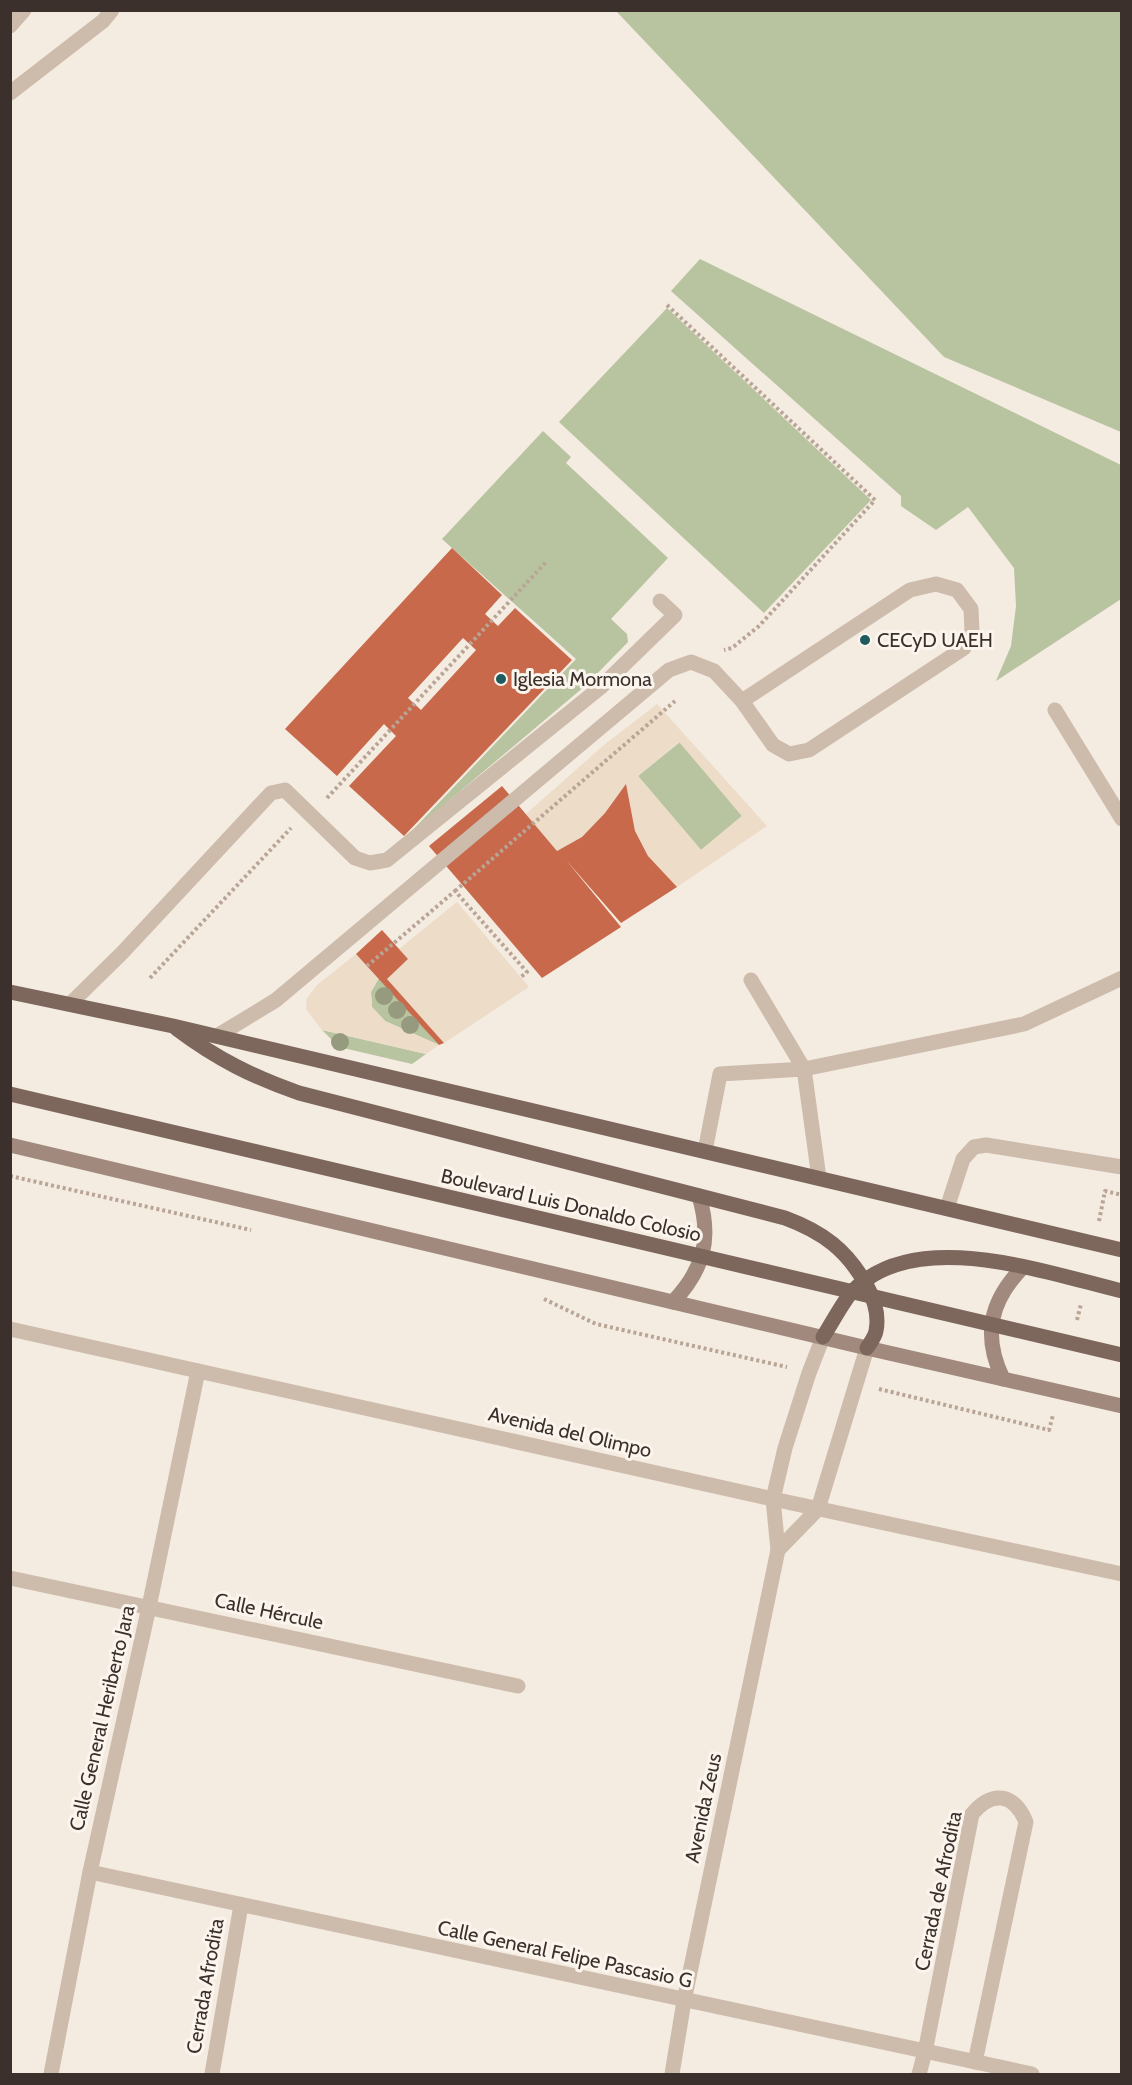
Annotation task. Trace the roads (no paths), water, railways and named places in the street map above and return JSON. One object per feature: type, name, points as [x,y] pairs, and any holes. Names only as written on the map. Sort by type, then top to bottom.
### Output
[{"type":"main road","points":[[10,992],[217,1036],[1122,1250]]},
{"type":"main road","points":[[172,1026],[233,1067],[266,1082],[299,1093],[802,1224],[818,1232],[845,1254],[865,1282],[875,1307],[877,1320],[876,1333],[867,1348]]},
{"type":"main road","name":"Boulevard Luis Donaldo Colosio","points":[[10,1094],[1122,1355]]},
{"type":"main road","points":[[823,1337],[850,1294],[874,1275],[901,1264],[949,1257],[979,1258],[1122,1291]]},
{"type":"street","points":[[10,26],[24,10]]},
{"type":"street","points":[[10,93],[94,28],[112,10]]},
{"type":"street","points":[[217,1036],[276,1000],[669,670],[691,662],[714,671],[742,701],[773,745],[789,754],[809,750],[964,648],[972,631],[971,609],[957,590],[936,584],[910,590],[742,701]]},
{"type":"street","points":[[70,1004],[272,793],[285,790],[355,858],[370,863],[387,861],[601,687],[675,615],[660,601]]},
{"type":"street","points":[[1055,710],[1122,819]]},
{"type":"street","points":[[705,1151],[720,1074],[804,1069],[1024,1024],[1122,978]]},
{"type":"street","points":[[751,980],[804,1069],[819,1178]]},
{"type":"street","points":[[10,1145],[867,1348],[1122,1406]]},
{"type":"street","points":[[947,1208],[963,1159],[974,1147],[986,1145],[1122,1167]]},
{"type":"street","points":[[673,1302],[687,1288],[703,1254],[706,1235],[705,1215],[699,1196]]},
{"type":"street","points":[[1003,1379],[992,1348],[993,1316],[999,1298],[1009,1282],[1023,1268]]},
{"type":"street","name":"Avenida del Olimpo","points":[[10,1329],[818,1509],[1122,1574]]},
{"type":"street","name":"Avenida Zeus","points":[[672,2074],[684,2001],[778,1550],[773,1499],[785,1448],[809,1372],[823,1337]]},
{"type":"street","points":[[778,1550],[818,1509],[867,1348]]},
{"type":"street","name":"Calle General Heriberto Jara","points":[[51,2074],[90,1872],[198,1371]]},
{"type":"street","name":"Calle Hércule","points":[[10,1578],[518,1686]]},
{"type":"street","name":"Cerrada de Afrodita","points":[[919,2074],[926,2052],[972,1814],[981,1803],[995,1797],[1009,1800],[1020,1808],[1026,1822],[975,2062]]},
{"type":"street","name":"Calle General Felipe Pascasio G","points":[[90,1872],[1032,2074]]},
{"type":"street","name":"Cerrada Afrodita","points":[[212,2074],[240,1905]]},
{"type":"place","name":"CECyD UAEH","points":[[865,640]]},
{"type":"place","name":"Iglesia Mormona","points":[[501,679]]}]
